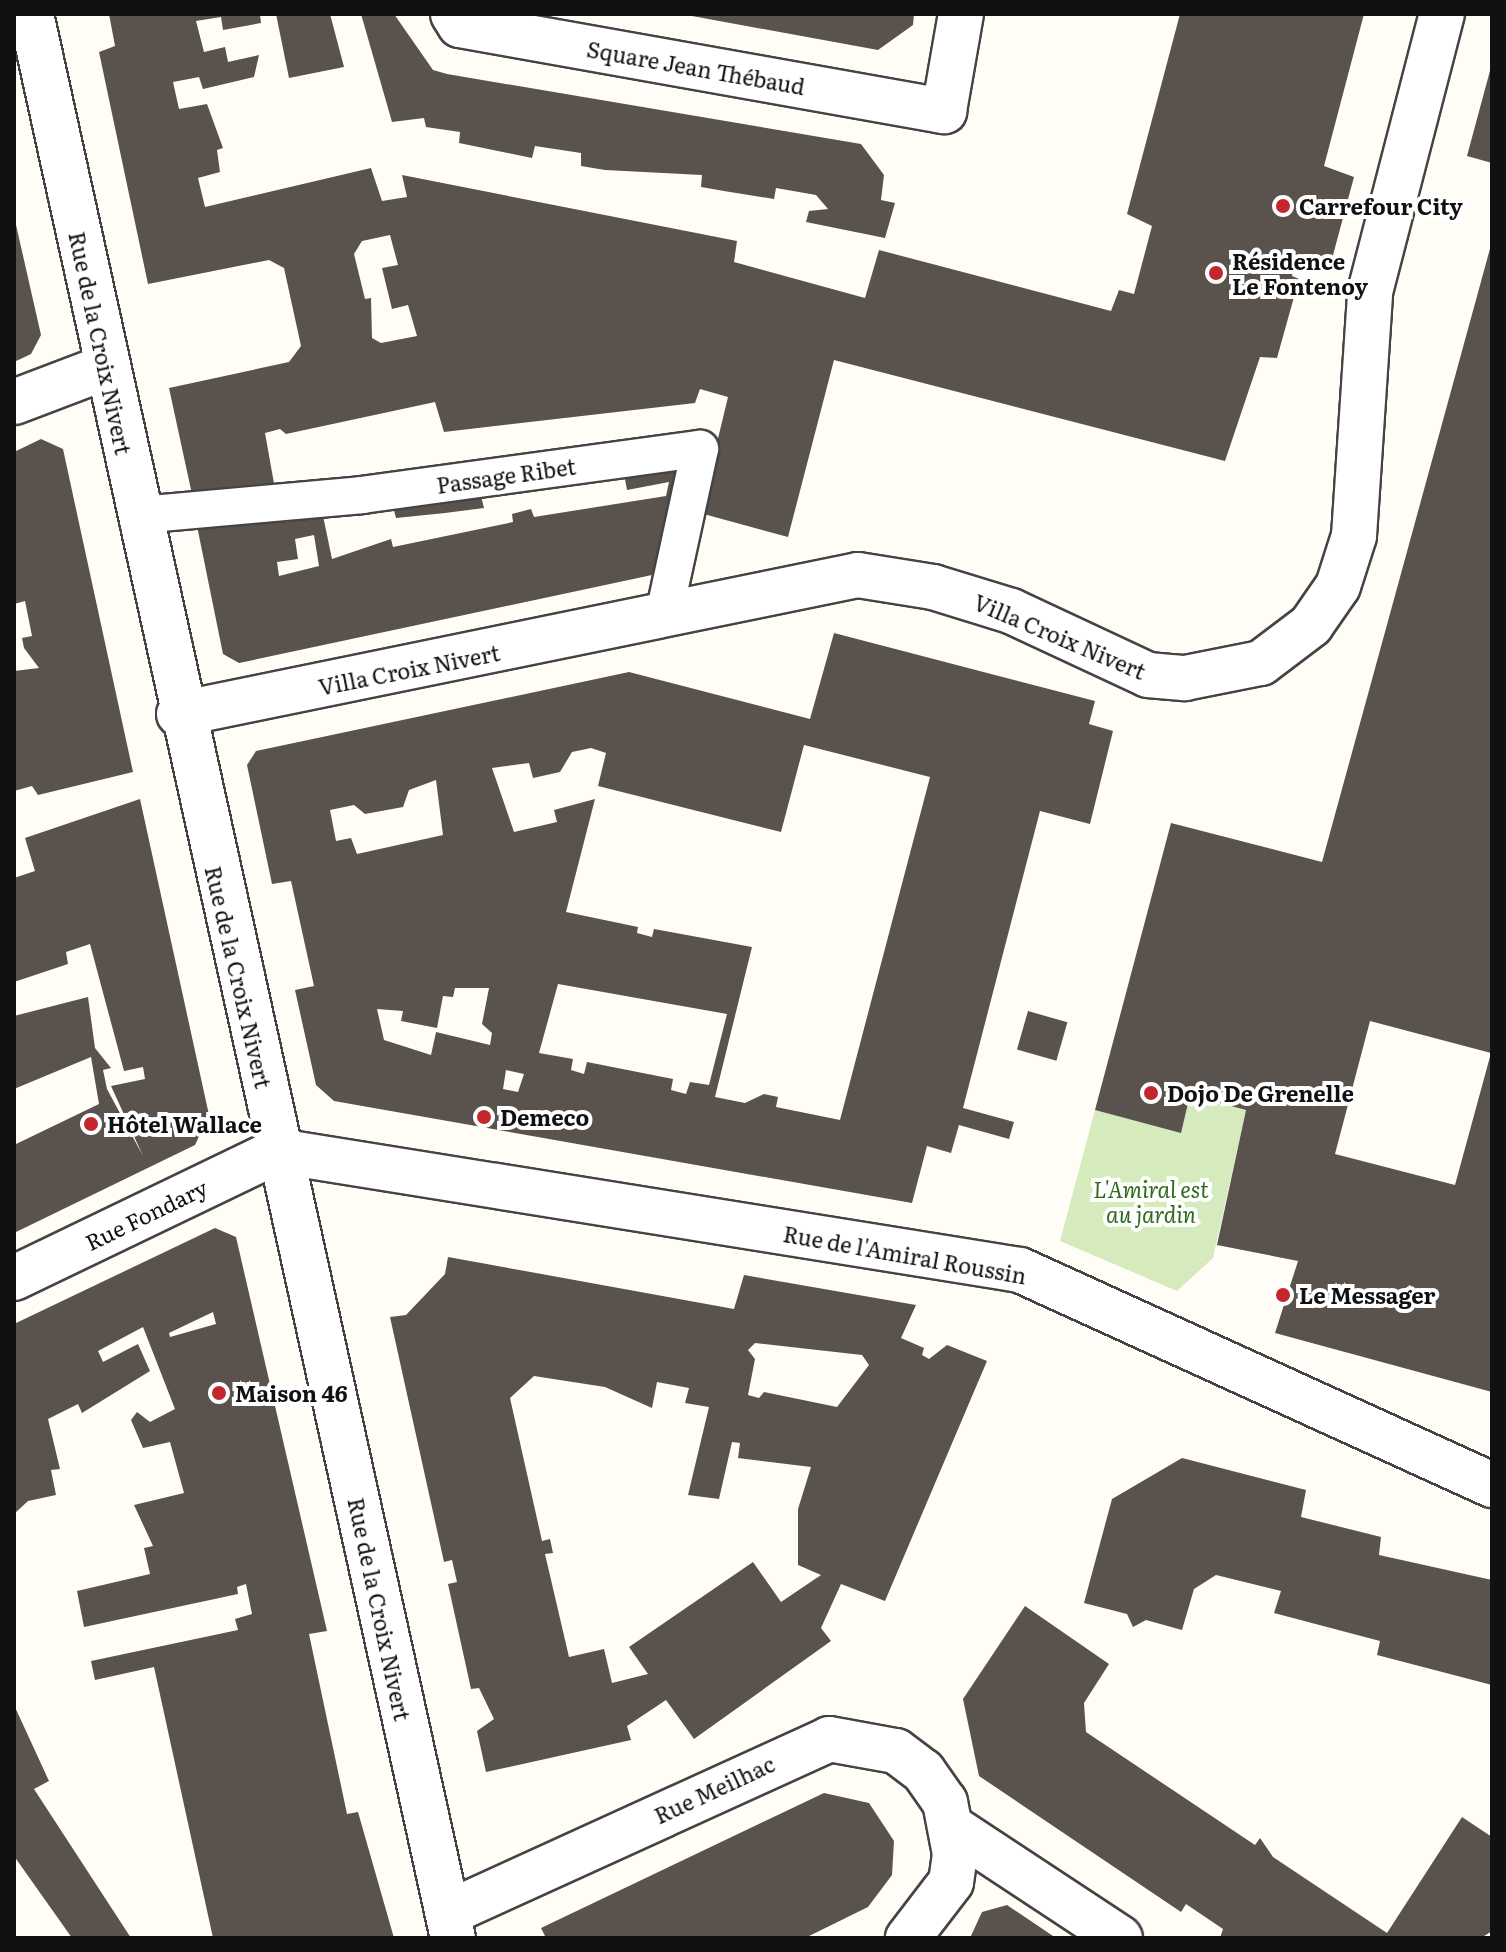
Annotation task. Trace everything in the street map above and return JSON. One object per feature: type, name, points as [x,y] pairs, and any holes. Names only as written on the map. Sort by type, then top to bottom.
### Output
[{"type":"street","name":"Rue de la Croix Nivert","points":[[31,14],[179,714],[450,1926]]},
{"type":"street","name":"Square Jean Thébaud","points":[[453,14],[460,25],[944,111],[961,14]]},
{"type":"street","name":"Villa Croix Nivert","points":[[179,714],[663,618],[858,575],[933,587],[1011,611],[1148,675],[1185,678],[1261,663],[1311,625],[1338,586],[1354,536],[1370,292],[1442,14]]},
{"type":"street","points":[[14,402],[106,367]]},
{"type":"street","name":"Passage Ribet","points":[[139,515],[362,495],[700,449],[663,618]]},
{"type":"street","name":"Rue Fondary","points":[[14,1278],[278,1151]]},
{"type":"street","name":"Rue de l'Amiral Roussin","points":[[278,1151],[1020,1270],[1492,1485]]},
{"type":"street","name":"Rue Meilhac","points":[[450,1926],[829,1739],[896,1751],[923,1771],[953,1828]]},
{"type":"street","points":[[908,1938],[951,1882],[953,1828]]},
{"type":"street","points":[[953,1828],[1120,1938]]},
{"type":"green space","name":"L'Amiral est au jardin","points":[[1190,1095],[1246,1110],[1213,1258],[1177,1291],[1060,1241],[1095,1110],[1181,1132]]},
{"type":"building","points":[[109,14],[260,14],[261,23],[223,30],[221,17],[196,21],[204,52],[225,47],[228,62],[259,55],[254,77],[203,89],[199,77],[173,82],[179,109],[207,104],[223,148],[217,150],[220,172],[198,178],[205,207],[371,168],[382,201],[407,197],[402,175],[737,241],[734,262],[865,298],[879,250],[1111,311],[1119,290],[1134,294],[1152,226],[1127,214],[1180,14],[1364,14],[1324,166],[1354,177],[1329,270],[1294,264],[1292,276],[1299,279],[1277,358],[1260,357],[1225,461],[834,360],[788,537],[700,513],[728,397],[700,389],[695,403],[444,432],[435,402],[286,434],[280,429],[265,433],[275,489],[193,499],[169,388],[289,362],[301,346],[284,268],[269,260],[148,284],[99,52],[115,46]],"holes":[[[390,235],[398,265],[382,268],[392,309],[408,305],[417,336],[381,343],[372,338],[371,298],[365,299],[354,254],[362,241]]]},
{"type":"building","points":[[276,14],[330,14],[344,67],[289,78]]},
{"type":"building","points":[[361,14],[394,14],[433,70],[447,74],[861,144],[884,175],[881,200],[895,203],[885,238],[806,222],[809,211],[828,209],[816,195],[776,188],[774,199],[701,187],[702,175],[581,166],[581,153],[535,146],[532,158],[459,143],[460,132],[426,127],[424,118],[392,122]]},
{"type":"building","points":[[914,14],[913,25],[878,50],[692,16]]},
{"type":"building","points":[[1492,67],[1492,163],[1467,156]]},
{"type":"building","points":[[14,216],[41,335],[31,354],[14,362]]},
{"type":"building","points":[[1492,245],[1492,1392],[1275,1333],[1298,1261],[1217,1245],[1246,1110],[1190,1095],[1181,1133],[1095,1110],[1171,823],[1322,862]],"holes":[[[1370,1021],[1491,1053],[1455,1185],[1335,1154]]]},
{"type":"building","points":[[41,439],[63,449],[133,772],[38,795],[32,786],[14,791],[14,671],[39,668],[24,648],[22,638],[32,636],[25,601],[14,604],[14,452]]},
{"type":"building","points":[[679,468],[652,575],[239,663],[223,654],[197,526],[322,511],[332,559],[391,539],[393,547],[513,522],[512,514],[531,509],[534,517],[666,496],[669,482],[627,490],[624,474]],"holes":[[[314,535],[319,566],[279,576],[277,562],[298,559],[295,539]]]},
{"type":"building","points":[[480,492],[484,508],[445,513],[396,518],[392,503]]},
{"type":"building","points":[[834,633],[1095,701],[1089,724],[1113,731],[1090,824],[1040,811],[963,1108],[1014,1122],[1009,1139],[959,1125],[951,1153],[927,1146],[912,1203],[334,1101],[316,1085],[295,990],[314,986],[291,881],[272,884],[247,765],[256,751],[629,672],[810,719]],"holes":[[[804,745],[930,777],[840,1120],[776,1107],[778,1097],[764,1094],[745,1103],[715,1097],[752,947],[654,929],[652,937],[637,933],[638,927],[566,912],[595,799],[554,810],[557,822],[514,832],[492,768],[529,763],[533,778],[560,772],[572,752],[591,748],[606,753],[598,786],[781,832]],[[436,780],[443,835],[357,854],[351,838],[336,841],[330,810],[354,805],[365,814],[403,807],[409,790]],[[558,984],[727,1014],[709,1085],[690,1082],[686,1094],[671,1090],[673,1079],[587,1062],[584,1074],[571,1070],[573,1059],[539,1053]],[[455,988],[489,988],[482,1024],[492,1033],[490,1045],[436,1032],[431,1055],[384,1040],[377,1009],[403,1011],[401,1021],[437,1028],[443,996],[453,997]],[[506,1070],[524,1074],[518,1092],[503,1089]]]},
{"type":"building","points":[[140,799],[209,1115],[195,1145],[14,1233],[14,1145],[99,1104],[91,1057],[14,1089],[14,1016],[88,997],[95,1048],[111,1068],[103,1070],[107,1089],[143,1156],[111,1086],[145,1079],[143,1067],[124,1071],[90,944],[66,952],[68,964],[14,982],[14,878],[35,871],[25,838]]},
{"type":"building","points":[[1028,1011],[1067,1022],[1056,1061],[1017,1049]]},
{"type":"building","points":[[215,1228],[236,1237],[327,1631],[309,1634],[347,1814],[358,1812],[394,1938],[213,1938],[154,1667],[95,1680],[91,1661],[238,1630],[235,1619],[252,1614],[246,1584],[237,1587],[238,1594],[84,1627],[77,1591],[150,1574],[144,1548],[153,1546],[134,1505],[184,1493],[170,1442],[143,1448],[131,1420],[137,1412],[150,1422],[175,1409],[143,1327],[98,1351],[103,1362],[138,1344],[150,1371],[82,1413],[78,1404],[48,1419],[60,1469],[51,1470],[56,1495],[28,1501],[14,1514],[14,1324]],"holes":[[[213,1312],[216,1324],[170,1337],[169,1333]]]},
{"type":"building","points":[[448,1257],[734,1309],[744,1275],[916,1305],[901,1338],[924,1348],[922,1355],[929,1359],[947,1345],[987,1361],[885,1601],[841,1584],[821,1628],[831,1641],[694,1739],[666,1700],[627,1726],[631,1740],[486,1772],[477,1731],[494,1719],[479,1688],[471,1689],[448,1584],[457,1582],[452,1560],[444,1562],[390,1317],[406,1315],[445,1274]],"holes":[[[755,1343],[862,1355],[869,1365],[837,1407],[764,1392],[759,1398],[748,1395],[755,1359],[748,1350]],[[534,1376],[605,1387],[652,1408],[657,1382],[689,1388],[685,1403],[709,1407],[688,1495],[719,1499],[732,1442],[740,1443],[738,1458],[811,1467],[798,1509],[798,1565],[821,1575],[781,1602],[753,1562],[629,1647],[648,1674],[612,1683],[604,1649],[569,1657],[545,1554],[553,1553],[550,1539],[542,1541],[510,1398]]]},
{"type":"building","points":[[1182,1458],[1306,1490],[1301,1517],[1381,1537],[1379,1555],[1492,1580],[1492,1685],[1377,1655],[1380,1641],[1274,1613],[1281,1591],[1216,1575],[1194,1589],[1182,1630],[1146,1620],[1133,1627],[1127,1614],[1084,1603],[1112,1499]]},
{"type":"building","points":[[1025,1606],[1109,1664],[1084,1703],[1086,1732],[1255,1845],[1260,1838],[1273,1857],[1387,1933],[1462,1817],[1492,1837],[1492,1931],[1481,1938],[1220,1938],[1223,1929],[1186,1904],[1181,1912],[979,1776],[963,1699]]},
{"type":"building","points":[[14,1705],[49,1781],[34,1789],[131,1938],[72,1938],[14,1856]]},
{"type":"building","points":[[824,1793],[869,1803],[894,1841],[892,1875],[868,1907],[805,1938],[546,1938],[541,1928]]},
{"type":"building","points":[[1007,1905],[1056,1938],[970,1938],[982,1912]]},
{"type":"place","name":"Carrefour City","points":[[1283,206]]},
{"type":"place","name":"Résidence Le Fontenoy","points":[[1216,273]]},
{"type":"place","name":"Dojo De Grenelle","points":[[1151,1093]]},
{"type":"place","name":"Demeco","points":[[484,1117]]},
{"type":"place","name":"Hôtel Wallace","points":[[91,1124]]},
{"type":"place","name":"Le Messager","points":[[1283,1295]]},
{"type":"place","name":"Maison 46","points":[[219,1393]]}]
